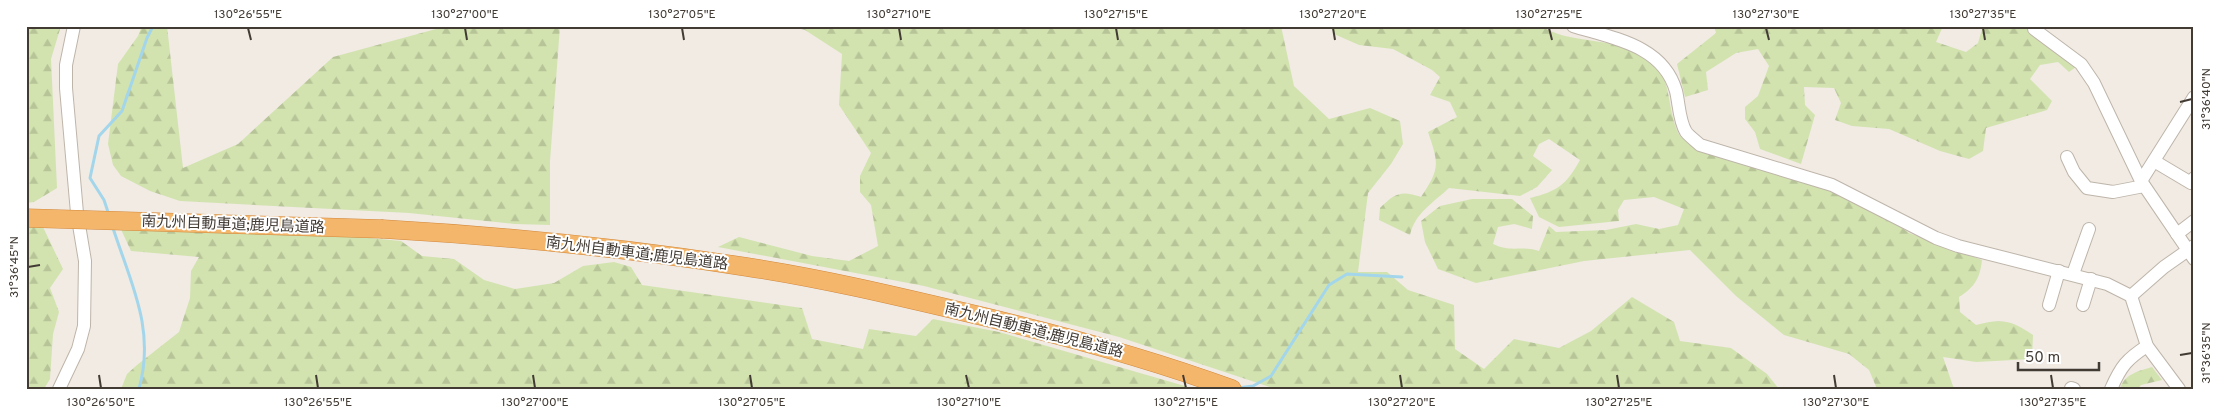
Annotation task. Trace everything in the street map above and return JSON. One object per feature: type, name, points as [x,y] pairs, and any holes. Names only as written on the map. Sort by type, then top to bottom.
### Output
[{"type":"highway","name":"南九州自動車道;鹿児島道路","points":[[26,218],[383,229],[496,236],[642,252],[749,267],[919,301],[1092,344],[1188,373],[1232,389]]},
{"type":"street","points":[[59,389],[78,350],[84,326],[85,261],[77,213],[66,88],[66,65],[74,26]]},
{"type":"street","points":[[1573,26],[1635,44],[1646,50],[1669,75],[1675,88],[1685,131],[1700,146],[1832,185],[1936,238],[1958,246],[2091,279],[2108,284],[2131,296],[2147,346],[2179,389]]},
{"type":"street","points":[[2034,26],[2046,40],[2081,64],[2094,83],[2143,184],[2177,234],[2192,251],[2131,296]]},
{"type":"street","points":[[2143,184],[2154,160],[2194,97]]},
{"type":"street","points":[[2067,157],[2074,172],[2087,188],[2112,192],[2143,184]]},
{"type":"street","points":[[2154,160],[2190,183],[2194,178]]},
{"type":"street","points":[[2177,234],[2194,221]]},
{"type":"street","points":[[2073,274],[2089,229]]},
{"type":"street","points":[[2048,305],[2059,271]]},
{"type":"street","points":[[2083,305],[2091,279]]},
{"type":"street","points":[[2111,389],[2120,368],[2130,357],[2147,346]]},
{"type":"green space","points":[[26,26],[61,26],[51,59],[57,188],[34,202],[26,203]]},
{"type":"green space","points":[[142,26],[167,26],[183,168],[238,144],[333,57],[447,26],[560,26],[550,161],[550,225],[515,224],[409,213],[180,201],[150,191],[121,176],[113,165],[108,144],[118,64],[138,36]]},
{"type":"green space","points":[[789,26],[1281,26],[1294,86],[1329,119],[1370,108],[1400,121],[1403,144],[1391,164],[1368,193],[1358,272],[1387,272],[1408,290],[1454,305],[1455,349],[1484,369],[1514,339],[1559,348],[1591,331],[1632,297],[1674,322],[1680,341],[1731,348],[1767,374],[1779,389],[1276,389],[1119,337],[924,286],[718,247],[739,237],[812,256],[849,261],[878,246],[871,205],[860,192],[860,176],[871,153],[839,105],[842,54],[805,30]]},
{"type":"green space","points":[[1331,26],[1540,26],[1552,32],[1578,39],[1628,48],[1650,61],[1663,76],[1676,129],[1680,136],[1853,192],[1909,233],[1982,260],[1976,282],[1959,297],[1960,312],[1976,325],[1999,321],[2012,323],[2026,330],[2033,335],[2032,359],[1976,362],[1943,357],[1954,389],[1877,389],[1869,370],[1849,354],[1784,335],[1736,296],[1690,250],[1584,261],[1476,283],[1438,269],[1425,242],[1421,221],[1440,206],[1472,199],[1512,199],[1533,216],[1532,229],[1514,224],[1498,227],[1493,244],[1511,249],[1539,251],[1549,226],[1556,232],[1606,230],[1636,224],[1659,229],[1678,225],[1684,209],[1654,197],[1624,200],[1618,210],[1619,221],[1559,227],[1539,217],[1530,198],[1548,193],[1560,186],[1570,176],[1580,160],[1549,139],[1539,144],[1533,156],[1552,170],[1537,187],[1520,196],[1449,188],[1420,214],[1412,227],[1410,235],[1379,220],[1380,208],[1394,196],[1403,193],[1421,197],[1432,180],[1436,166],[1436,159],[1428,132],[1457,117],[1450,102],[1430,95],[1440,77],[1432,70],[1393,49],[1359,45],[1334,34]]},
{"type":"green space","points":[[1714,26],[1943,26],[1936,42],[1966,52],[1978,43],[1983,26],[2029,26],[2076,67],[2069,72],[2058,62],[2040,65],[2030,79],[2052,101],[2047,110],[1986,128],[1983,151],[1969,159],[1940,151],[1889,129],[1852,126],[1835,120],[1841,103],[1834,88],[1804,87],[1805,105],[1815,115],[1801,164],[1760,149],[1755,132],[1745,119],[1745,107],[1758,96],[1769,66],[1758,49],[1736,53],[1706,72],[1708,90],[1685,97],[1677,64],[1716,33]]},
{"type":"green space","points":[[118,223],[328,234],[401,241],[422,256],[454,259],[484,280],[515,289],[554,283],[583,266],[614,262],[631,267],[642,285],[802,308],[812,339],[863,349],[869,329],[916,336],[933,319],[999,332],[1195,389],[121,389],[127,374],[179,332],[190,298],[191,271],[199,257],[131,251]]},
{"type":"green space","points":[[26,227],[43,227],[63,269],[50,288],[59,312],[53,334],[50,379],[44,389],[26,389]]},
{"type":"green space","points":[[2152,367],[2162,380],[2141,385],[2138,389],[2120,389],[2128,377]]},
{"type":"waterway","points":[[109,215],[104,200],[90,178],[99,136],[122,111],[147,38],[153,26]]},
{"type":"waterway","points":[[112,225],[133,286],[143,325],[143,367],[139,389]]},
{"type":"waterway","points":[[1238,388],[1253,386],[1271,376],[1329,285],[1347,274],[1402,277]]}]
